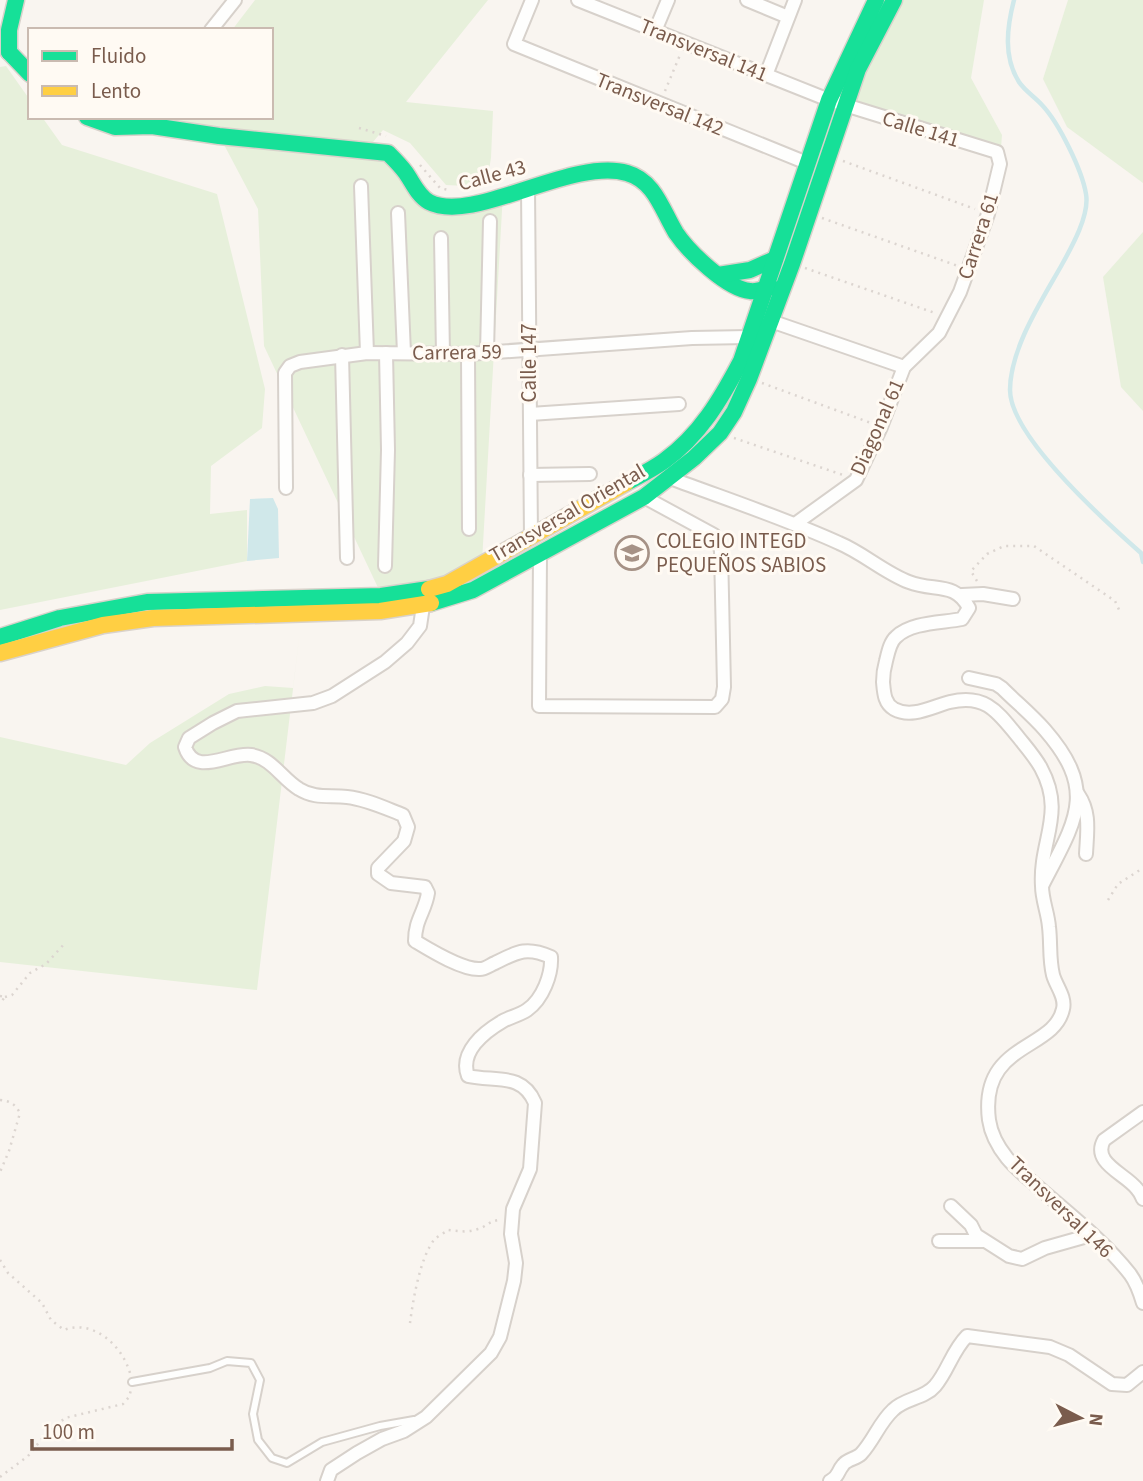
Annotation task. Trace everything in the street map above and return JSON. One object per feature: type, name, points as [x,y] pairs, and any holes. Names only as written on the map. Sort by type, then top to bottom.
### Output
[{"type":"main road","points":[[16,0],[3,51],[28,72]]},
{"type":"main road","name":"Transversal Oriental","points":[[0,653],[103,625],[153,618],[380,611],[423,606],[473,590],[644,497],[670,478],[720,433],[734,412],[749,379],[764,318],[764,290],[829,100],[876,0]]},
{"type":"main road","name":"Transversal Oriental","points":[[0,637],[60,618],[147,601],[381,596],[419,592],[446,584],[644,474],[686,442],[707,420],[741,361],[748,337],[764,318],[790,271],[858,69],[894,0]]},
{"type":"main road","name":"Calle 43","points":[[93,119],[115,127],[152,122],[219,136],[340,146],[388,153],[400,165],[417,191],[428,201],[443,207],[471,205],[569,176],[608,171],[624,172],[638,177],[651,188],[677,234],[718,275],[743,290],[764,290]]},
{"type":"main road","points":[[718,275],[750,270],[775,259]]},
{"type":"main road","points":[[764,290],[790,271]]},
{"type":"street","points":[[213,28],[236,0]]},
{"type":"street","name":"Transversal 142","points":[[532,0],[514,44],[807,163]]},
{"type":"street","name":"Transversal 141","points":[[579,0],[845,106]]},
{"type":"street","points":[[655,31],[668,0]]},
{"type":"street","points":[[747,0],[788,17]]},
{"type":"street","points":[[766,75],[795,0]]},
{"type":"street","name":"Calle 141","points":[[845,106],[998,152]]},
{"type":"street","name":"Carrera 61","points":[[947,317],[969,270],[988,214],[1000,164],[998,152]]},
{"type":"street","points":[[361,187],[367,354]]},
{"type":"street","name":"Calle 147","points":[[528,188],[531,538]]},
{"type":"street","points":[[398,213],[404,353]]},
{"type":"street","points":[[487,354],[490,221]]},
{"type":"street","points":[[441,238],[443,354]]},
{"type":"street","name":"Diagonal 61","points":[[795,524],[856,480],[881,427],[904,368],[939,332],[947,317]]},
{"type":"street","points":[[764,318],[904,368]]},
{"type":"street","name":"Carrera 59","points":[[286,488],[285,373],[290,366],[300,362],[342,355],[468,355],[692,338],[748,337]]},
{"type":"street","points":[[385,566],[388,450],[386,353]]},
{"type":"street","points":[[342,355],[347,558]]},
{"type":"street","points":[[468,355],[469,529]]},
{"type":"street","points":[[530,414],[679,404]]},
{"type":"street","points":[[530,475],[590,474]]},
{"type":"street","points":[[670,478],[843,544],[908,582],[928,588],[952,590],[962,595],[983,594],[1013,600]]},
{"type":"street","points":[[540,555],[539,706],[715,707],[722,699],[724,687],[720,550],[715,536],[644,497]]},
{"type":"street","name":"Transversal 146","points":[[962,595],[969,608],[962,619],[913,628],[896,637],[884,667],[885,699],[892,709],[905,713],[971,700],[1000,713],[1040,765],[1052,798],[1053,812],[1042,870],[1042,887],[1049,928],[1051,963],[1054,979],[1062,996],[1063,1009],[1055,1025],[1015,1052],[1001,1066],[989,1094],[993,1136],[1007,1159],[1091,1234],[1131,1276],[1143,1303]]},
{"type":"street","points":[[327,1481],[331,1470],[356,1453],[404,1431],[426,1417],[491,1353],[500,1337],[516,1263],[511,1234],[513,1209],[530,1169],[535,1104],[531,1094],[515,1082],[468,1076],[466,1065],[468,1053],[477,1041],[502,1021],[527,1010],[536,1002],[551,969],[551,957],[538,951],[521,950],[481,970],[434,952],[415,941],[418,916],[427,901],[428,893],[425,887],[391,883],[378,874],[379,868],[404,841],[408,827],[403,816],[364,800],[345,796],[319,797],[300,790],[265,760],[251,755],[201,763],[188,756],[185,747],[189,738],[237,711],[313,703],[332,696],[384,663],[407,643],[420,626],[423,606]]},
{"type":"street","points":[[969,678],[1002,688],[1045,730],[1070,763],[1078,786],[1077,804],[1070,828],[1042,887]]},
{"type":"street","points":[[1077,793],[1086,806],[1088,817],[1086,854]]},
{"type":"street","points":[[1143,1112],[1104,1140],[1100,1146],[1101,1153],[1113,1170],[1136,1187],[1143,1199]]},
{"type":"street","points":[[951,1206],[983,1241],[1009,1256],[1022,1259],[1045,1248],[1091,1234]]},
{"type":"street","points":[[939,1241],[983,1241]]},
{"type":"street","points":[[830,1481],[836,1478],[845,1462],[860,1455],[891,1411],[908,1400],[926,1394],[936,1385],[957,1345],[967,1336],[1050,1347],[1069,1355],[1112,1384],[1128,1385],[1143,1373]]},
{"type":"lane","points":[[132,1382],[210,1368],[228,1361],[251,1363],[260,1380],[253,1414],[258,1440],[272,1458],[287,1463],[322,1442],[426,1417]]},
{"type":"path","points":[[660,103],[685,43]]},
{"type":"path","points":[[359,128],[393,139]]},
{"type":"path","points":[[830,156],[988,214]]},
{"type":"path","points":[[418,162],[440,188],[453,191]]},
{"type":"path","points":[[809,214],[969,270]]},
{"type":"path","points":[[790,271],[947,317]]},
{"type":"path","points":[[749,379],[881,427]]},
{"type":"path","points":[[720,433],[856,480]]},
{"type":"path","points":[[983,594],[971,571],[986,554],[1004,546],[1034,546],[1115,601],[1121,614]]},
{"type":"path","points":[[1108,900],[1118,884],[1143,868]]},
{"type":"path","points":[[0,996],[12,995],[30,973],[46,964],[66,942]]},
{"type":"path","points":[[0,1003],[5,997]]},
{"type":"path","points":[[0,1100],[9,1101],[20,1113],[0,1172]]},
{"type":"path","points":[[410,1323],[413,1301],[426,1255],[436,1238],[448,1230],[461,1232],[478,1229],[492,1220],[499,1220],[513,1209]]},
{"type":"path","points":[[0,1260],[8,1273],[42,1303],[51,1320],[64,1330],[75,1326],[86,1329],[104,1335],[115,1345],[123,1355],[132,1382],[129,1397],[123,1404],[65,1418],[45,1435],[28,1456],[0,1477]]},
{"type":"green space","points":[[255,0],[488,0],[406,102],[493,111],[491,158],[486,187],[446,185],[410,143],[383,130],[368,148],[443,206],[503,193],[482,562],[418,590],[381,594],[264,346],[258,209],[221,139],[200,136],[168,119],[273,119],[273,28],[234,28]]},
{"type":"green space","points":[[899,0],[984,0],[971,78],[1002,135],[1000,161],[849,105]]},
{"type":"green space","points":[[1068,0],[1143,0],[1143,183],[1067,127],[1043,79]]},
{"type":"green space","points":[[6,66],[28,97],[28,119],[43,119],[62,145],[217,194],[265,389],[262,428],[211,466],[210,514],[247,510],[247,561],[0,610],[0,67]]},
{"type":"green space","points":[[1143,232],[1143,411],[1121,387],[1103,277]]},
{"type":"green space","points":[[301,622],[257,990],[0,962],[0,737],[126,765],[150,743],[229,694],[265,686],[293,688]]},
{"type":"water","points":[[273,498],[278,509],[279,558],[247,561],[250,499]]},
{"type":"waterway","points":[[1014,0],[1008,42],[1010,62],[1021,85],[1049,113],[1062,135],[1075,160],[1086,194],[1085,212],[1074,242],[1035,311],[1015,359],[1010,390],[1014,409],[1042,454],[1085,500],[1141,553],[1143,562]]},
{"type":"traffic: fast","points":[[9,52],[9,30],[16,0]]},
{"type":"traffic: fast","points":[[626,483],[660,464],[688,440],[717,402],[741,361],[829,100],[876,0]]},
{"type":"traffic: fast","points":[[431,603],[473,590],[644,497],[694,458],[720,433],[734,412],[749,379],[792,264],[858,69],[894,0]]},
{"type":"traffic: fast","points":[[9,52],[28,72]]},
{"type":"traffic: fast","points":[[93,119],[115,127],[152,126],[219,136],[388,153],[425,199],[448,207],[496,199],[579,174],[604,171],[627,173],[637,177],[651,189],[676,233],[690,250],[720,277],[750,291],[771,287]]},
{"type":"traffic: fast","points":[[718,275],[750,270],[775,259]]},
{"type":"traffic: fast","points":[[0,637],[60,618],[147,602],[381,596],[429,589]]},
{"type":"traffic: slow","points":[[429,589],[447,584],[626,483]]},
{"type":"traffic: slow","points":[[0,653],[103,625],[153,618],[380,611],[431,603]]},
{"type":"place","name":"COLEGIO INTEGD PEQUEÑOS SABIOS","points":[[632,553]]}]
